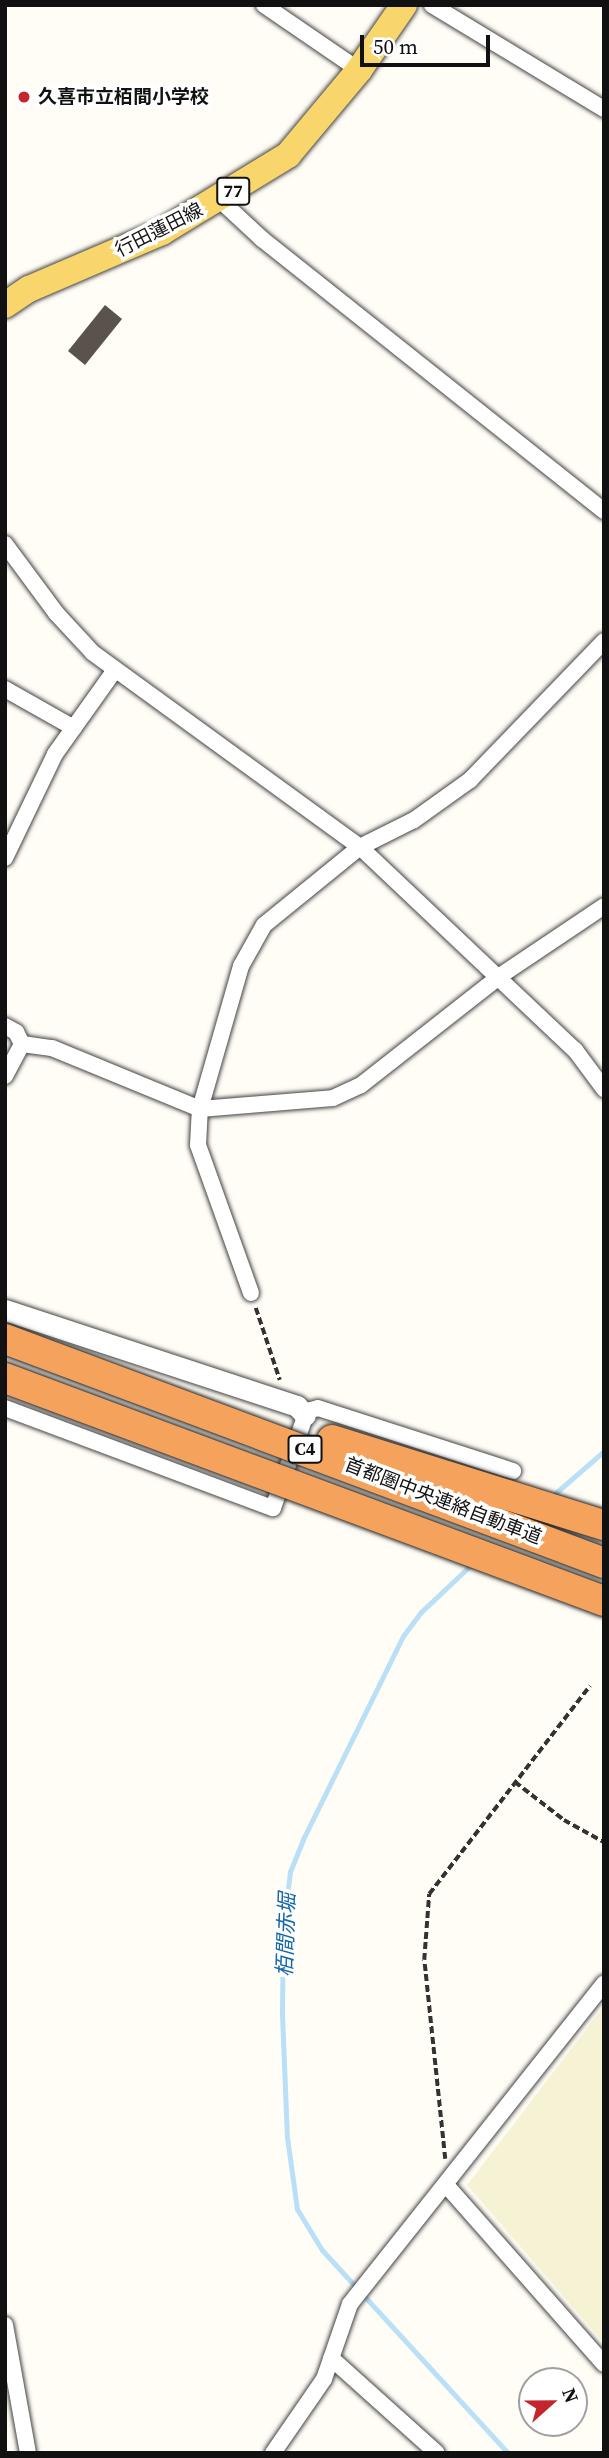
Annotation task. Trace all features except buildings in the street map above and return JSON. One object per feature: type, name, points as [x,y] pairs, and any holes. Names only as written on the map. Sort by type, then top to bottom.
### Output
[{"type":"highway","name":"首都圏中央連絡自動車道","points":[[5,1339],[604,1563]]},
{"type":"highway","name":"首都圏中央連絡自動車道","points":[[5,1378],[604,1601]]},
{"type":"highway","points":[[139,1388],[405,1460],[604,1525]]},
{"type":"main road","name":"行田蓮田線","points":[[5,305],[29,289],[162,232],[288,155],[359,70],[404,5]]},
{"type":"street","points":[[264,5],[359,70]]},
{"type":"street","points":[[432,5],[604,109]]},
{"type":"street","points":[[219,199],[262,239],[604,511]]},
{"type":"street","points":[[5,544],[56,613],[115,670],[360,847],[500,976],[575,1050],[604,1089]]},
{"type":"street","points":[[251,1293],[198,1145],[200,1109],[241,966],[264,925],[360,847],[414,820],[470,780],[604,641]]},
{"type":"street","points":[[5,858],[55,754],[115,670]]},
{"type":"street","points":[[5,690],[74,728]]},
{"type":"street","points":[[22,1044],[52,1048],[200,1109],[324,1100],[352,1091],[500,976],[604,906]]},
{"type":"street","points":[[5,1026],[16,1031],[22,1044]]},
{"type":"street","points":[[5,1076],[22,1044]]},
{"type":"street","points":[[5,1310],[297,1406],[305,1415]]},
{"type":"street","points":[[5,1408],[273,1508],[305,1415],[317,1408],[513,1471]]},
{"type":"street","points":[[273,2453],[324,2379],[350,2304],[447,2186],[604,1984]]},
{"type":"street","points":[[447,2186],[604,2364]]},
{"type":"street","points":[[5,2325],[28,2453]]},
{"type":"street","points":[[331,2358],[436,2453]]},
{"type":"path","points":[[251,1293],[281,1377],[275,1399]]},
{"type":"path","points":[[447,2186],[424,1960],[429,1894],[590,1686]]},
{"type":"path","points":[[515,1782],[564,1820],[604,1842]]},
{"type":"shaded area","points":[[604,2006],[604,2343],[467,2185]]},
{"type":"waterway","name":"栢間赤堀","points":[[551,1497],[604,1451]]},
{"type":"waterway","name":"栢間赤堀","points":[[474,1562],[421,1612],[403,1636],[304,1837],[290,1872],[283,1928],[282,2014],[287,2137],[297,2209],[322,2250],[508,2453]]},
{"type":"place","name":"久喜市立栢間小学校","points":[[24,97]]}]
